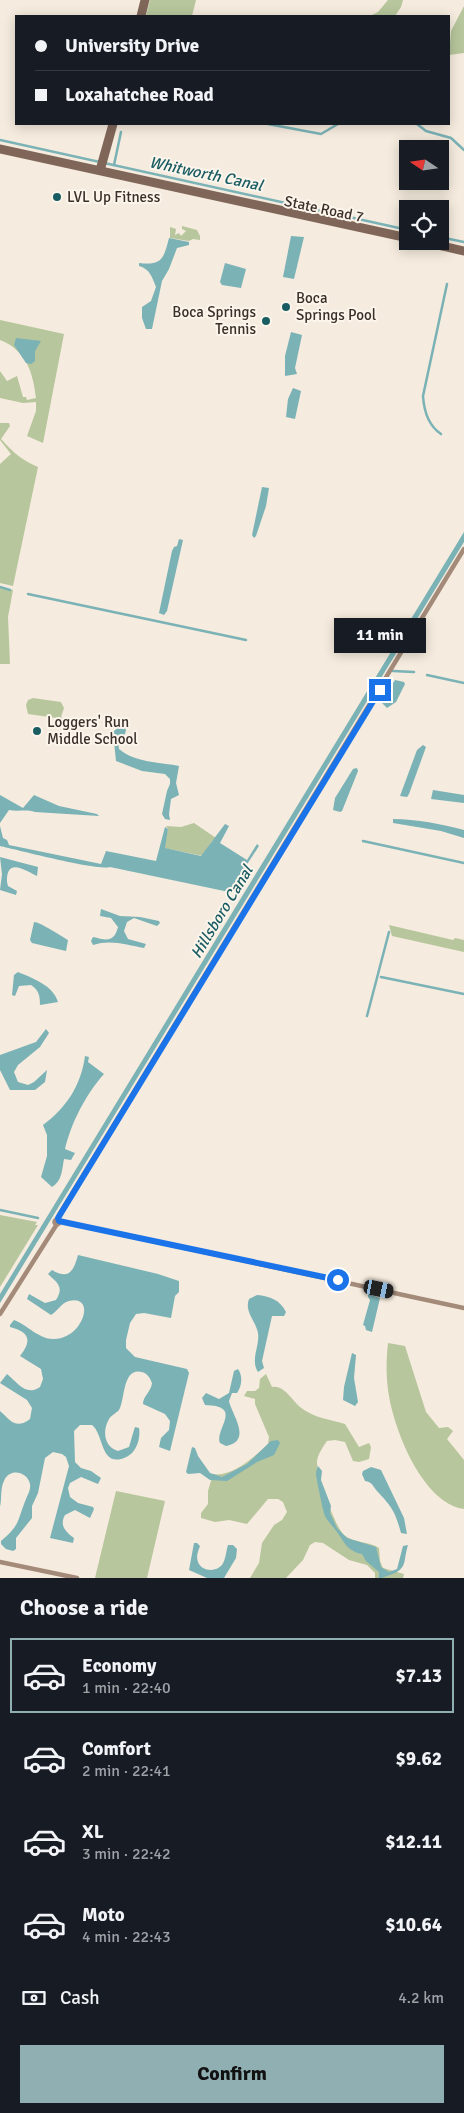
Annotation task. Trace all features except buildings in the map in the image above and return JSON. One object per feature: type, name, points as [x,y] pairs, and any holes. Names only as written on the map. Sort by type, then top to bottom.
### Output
[{"type":"main road","points":[[140,15],[143,0]]},
{"type":"main road","points":[[143,15],[147,0]]},
{"type":"main road","points":[[101,168],[113,125]]},
{"type":"main road","points":[[101,168],[113,125]]},
{"type":"main road","name":"State Road 7","points":[[0,148],[54,161],[101,168],[124,175],[399,234]]},
{"type":"main road","name":"State Road 7","points":[[101,168],[140,182],[399,238]]},
{"type":"main road","points":[[140,182],[149,180]]},
{"type":"main road","points":[[449,247],[464,251]]},
{"type":"main road","points":[[449,248],[464,251]]},
{"type":"main road","points":[[0,1314],[464,549]]},
{"type":"main road","points":[[57,1222],[464,1307]]},
{"type":"main road","points":[[0,1309],[57,1222]]},
{"type":"main road","points":[[0,1563],[66,1578]]},
{"type":"main road","points":[[0,1563],[77,1578]]},
{"type":"green space","points":[[150,0],[196,0],[192,15],[146,15]]},
{"type":"green space","points":[[388,0],[403,0],[396,15],[372,15],[378,12]]},
{"type":"green space","points":[[464,6],[464,53],[450,55],[451,31]]},
{"type":"green space","points":[[182,226],[197,230],[200,240],[193,239],[189,241],[170,238],[170,227],[176,229],[175,235],[179,233],[181,236],[186,231],[182,229]]},
{"type":"green space","points":[[0,320],[64,334],[43,443],[27,436],[36,411],[36,402],[23,403],[0,398],[0,371],[7,381],[17,376],[23,397],[26,397],[27,400],[36,398],[33,379],[27,363],[9,344],[0,340]]},
{"type":"green space","points":[[0,423],[9,423],[10,426],[1,439],[18,455],[38,467],[13,586],[0,583],[0,464],[11,454],[0,440]]},
{"type":"green space","points":[[0,588],[13,590],[8,617],[10,664],[0,664]]},
{"type":"green space","points":[[33,698],[61,702],[64,708],[61,717],[63,719],[28,714],[26,705],[28,700]]},
{"type":"green space","points":[[194,823],[216,838],[203,856],[164,848],[168,829],[166,826],[181,827]]},
{"type":"green space","points":[[389,925],[453,940],[455,938],[464,940],[464,952],[392,936]]},
{"type":"green space","points":[[0,1215],[37,1222],[35,1225],[38,1225],[0,1287]]},
{"type":"green space","points":[[388,1343],[405,1346],[426,1412],[439,1428],[448,1427],[453,1431],[447,1439],[464,1460],[464,1509],[449,1504],[436,1494],[413,1464],[397,1428],[392,1411],[387,1383]]},
{"type":"green space","points":[[266,1374],[272,1387],[284,1390],[305,1411],[321,1418],[345,1424],[359,1447],[369,1443],[371,1447],[369,1459],[359,1462],[353,1461],[345,1442],[327,1441],[317,1459],[320,1478],[336,1522],[344,1535],[379,1548],[380,1561],[383,1568],[404,1574],[403,1578],[375,1578],[375,1573],[367,1565],[349,1560],[323,1543],[315,1542],[310,1545],[303,1560],[286,1578],[250,1578],[259,1563],[262,1543],[274,1525],[282,1520],[287,1512],[283,1502],[278,1499],[268,1499],[247,1524],[229,1520],[215,1522],[201,1518],[201,1513],[208,1504],[208,1491],[213,1474],[227,1473],[235,1469],[250,1460],[268,1444],[269,1437],[255,1404],[255,1399],[244,1396],[247,1391],[255,1391],[259,1388],[260,1379]]},
{"type":"green space","points":[[116,1491],[165,1501],[147,1578],[95,1578]]},
{"type":"water","points":[[291,236],[304,237],[294,279],[283,277]]},
{"type":"water","points":[[169,238],[189,242],[189,245],[177,248],[162,281],[152,329],[146,329],[142,318],[142,307],[151,301],[156,287],[150,274],[146,269],[139,266],[139,263],[153,263],[161,259]]},
{"type":"water","points":[[225,263],[246,269],[241,288],[222,285],[220,282]]},
{"type":"water","points":[[291,332],[302,335],[295,368],[297,374],[285,376],[285,356]]},
{"type":"water","points":[[16,338],[41,341],[35,351],[35,361],[31,364],[26,363],[14,345]]},
{"type":"water","points":[[293,388],[301,391],[295,419],[286,417],[288,399]]},
{"type":"water","points":[[262,487],[269,488],[266,506],[254,538],[252,535]]},
{"type":"water","name":"Hillsboro Canal","points":[[464,532],[464,542],[0,1303],[0,1294]]},
{"type":"water","points":[[179,539],[183,540],[167,611],[164,615],[159,613],[172,551],[177,546]]},
{"type":"water","points":[[395,680],[405,684],[396,702],[387,708],[381,702]]},
{"type":"water","points":[[120,726],[125,727],[126,731],[118,741],[119,749],[125,754],[148,761],[179,766],[176,783],[179,795],[171,799],[170,820],[165,819],[162,814],[170,779],[165,774],[142,771],[116,761],[113,732]]},
{"type":"water","points":[[423,745],[426,747],[409,794],[407,797],[400,796],[417,750]]},
{"type":"water","points":[[357,768],[358,771],[342,811],[333,810],[335,798],[353,769]]},
{"type":"water","points":[[433,790],[464,795],[464,803],[431,799]]},
{"type":"water","points":[[0,795],[23,808],[34,795],[59,806],[99,816],[9,810],[0,823]]},
{"type":"water","points":[[393,819],[429,822],[464,830],[464,838],[441,831],[393,823]]},
{"type":"water","points":[[225,824],[229,826],[220,843],[247,860],[257,844],[259,846],[229,892],[110,867],[75,863],[0,846],[0,826],[3,838],[7,840],[9,845],[101,864],[106,851],[156,861],[165,827],[168,829],[165,848],[201,856]]},
{"type":"water","points":[[0,857],[38,867],[37,876],[17,867],[13,868],[8,874],[7,882],[8,886],[17,891],[16,895],[0,890],[2,874]]},
{"type":"water","points":[[101,909],[120,916],[140,917],[159,921],[160,923],[157,926],[134,918],[127,922],[124,931],[128,939],[146,944],[144,948],[112,943],[93,945],[91,941],[93,937],[112,938],[118,927],[111,918],[100,916]]},
{"type":"water","points":[[34,922],[68,940],[66,951],[32,943],[30,940]]},
{"type":"water","points":[[18,972],[47,987],[52,991],[58,1002],[40,1005],[36,989],[31,985],[19,986],[15,996],[12,995],[14,975]]},
{"type":"water","points":[[46,1029],[49,1033],[40,1047],[18,1065],[14,1072],[18,1082],[28,1085],[47,1070],[45,1082],[35,1090],[10,1090],[0,1070],[0,1055],[36,1042]]},
{"type":"water","points":[[85,1056],[89,1057],[88,1062],[104,1074],[91,1090],[75,1119],[65,1149],[75,1153],[71,1160],[64,1159],[60,1178],[52,1187],[41,1177],[47,1156],[47,1135],[43,1125],[59,1111],[76,1087]]},
{"type":"water","points":[[78,1255],[158,1274],[179,1281],[179,1292],[175,1296],[171,1318],[144,1313],[136,1314],[130,1323],[126,1348],[135,1357],[187,1369],[189,1373],[170,1451],[159,1447],[161,1438],[169,1430],[170,1421],[165,1414],[143,1404],[152,1383],[148,1376],[142,1372],[131,1374],[128,1378],[120,1408],[109,1419],[105,1428],[107,1442],[113,1449],[118,1451],[129,1447],[135,1427],[139,1428],[138,1443],[131,1454],[116,1460],[111,1458],[106,1454],[99,1435],[92,1425],[80,1425],[74,1431],[75,1462],[81,1468],[91,1471],[101,1478],[98,1484],[81,1477],[70,1483],[68,1488],[70,1497],[78,1503],[93,1507],[94,1509],[90,1518],[75,1510],[65,1515],[63,1526],[74,1538],[73,1543],[50,1538],[69,1466],[66,1457],[62,1454],[53,1452],[45,1458],[38,1493],[32,1506],[32,1518],[16,1538],[16,1549],[13,1551],[6,1549],[1,1544],[1,1541],[18,1522],[30,1484],[22,1474],[14,1473],[6,1477],[3,1484],[0,1507],[0,1411],[10,1420],[21,1424],[30,1419],[32,1408],[27,1400],[0,1383],[7,1374],[22,1387],[35,1390],[40,1387],[43,1379],[41,1369],[20,1356],[27,1342],[25,1334],[10,1327],[10,1325],[14,1320],[43,1337],[53,1339],[63,1337],[79,1326],[84,1310],[83,1304],[78,1301],[69,1301],[51,1315],[27,1299],[29,1294],[45,1303],[56,1300],[60,1288],[48,1274],[52,1270],[67,1274],[73,1269]]},
{"type":"water","points":[[368,1294],[380,1298],[372,1332],[366,1330],[363,1325],[370,1300]]},
{"type":"water","points":[[257,1295],[274,1299],[281,1304],[286,1312],[284,1316],[272,1316],[262,1361],[264,1368],[258,1372],[255,1358],[258,1333],[248,1308],[249,1299]]},
{"type":"water","points":[[352,1353],[356,1355],[354,1378],[358,1402],[355,1406],[343,1400]]},
{"type":"water","points":[[238,1369],[241,1378],[240,1387],[237,1393],[232,1393],[229,1401],[240,1433],[234,1443],[226,1446],[220,1443],[220,1437],[226,1414],[223,1409],[217,1406],[205,1405],[202,1398],[206,1393],[219,1399],[229,1393],[234,1371]]},
{"type":"water","points":[[278,1440],[280,1443],[274,1455],[257,1462],[227,1481],[210,1480],[200,1473],[188,1474],[186,1472],[192,1447],[195,1448],[198,1456],[210,1473],[222,1477],[247,1464],[271,1441]]},
{"type":"water","points":[[318,1466],[322,1471],[321,1480],[331,1506],[330,1513],[337,1528],[347,1538],[376,1547],[381,1567],[389,1572],[397,1569],[403,1546],[408,1545],[404,1564],[400,1570],[379,1578],[379,1572],[366,1561],[362,1554],[353,1551],[344,1543],[325,1516],[316,1476]]},
{"type":"water","points":[[371,1467],[381,1470],[404,1518],[407,1534],[401,1533],[395,1514],[386,1501],[372,1484],[365,1481],[362,1474],[363,1471]]},
{"type":"water","points":[[194,1543],[200,1546],[197,1556],[198,1562],[203,1568],[209,1570],[216,1569],[222,1565],[228,1545],[233,1545],[237,1549],[236,1558],[224,1578],[207,1578],[189,1570]]},
{"type":"waterway","points":[[273,125],[321,134],[336,125]]},
{"type":"waterway","points":[[418,125],[426,131],[451,138],[464,150]]},
{"type":"waterway","points":[[114,165],[121,132]]},
{"type":"waterway","name":"Whitworth Canal","points":[[0,140],[399,228]]},
{"type":"waterway","name":"Whitworth Canal","points":[[449,239],[464,242]]},
{"type":"waterway","points":[[441,434],[433,427],[428,418],[423,396],[447,284]]},
{"type":"waterway","points":[[0,587],[10,590]]},
{"type":"waterway","points":[[28,594],[246,640]]},
{"type":"waterway","points":[[393,671],[414,672]]},
{"type":"waterway","points":[[427,675],[464,683]]},
{"type":"waterway","points":[[363,841],[464,863]]},
{"type":"waterway","points":[[367,1016],[389,932]]},
{"type":"waterway","points":[[381,977],[464,994]]},
{"type":"waterway","points":[[0,1210],[38,1218]]},
{"type":"place","name":"LVL Up Fitness","points":[[57,197]]},
{"type":"place","name":"Boca Springs Pool","points":[[286,307]]},
{"type":"place","name":"Boca Springs Tennis","points":[[266,321]]},
{"type":"place","name":"Loggers' Run Middle School","points":[[37,731]]},
{"type":"route","points":[[338,1280],[68,1223],[59,1221],[58,1218],[380,690]]}]
